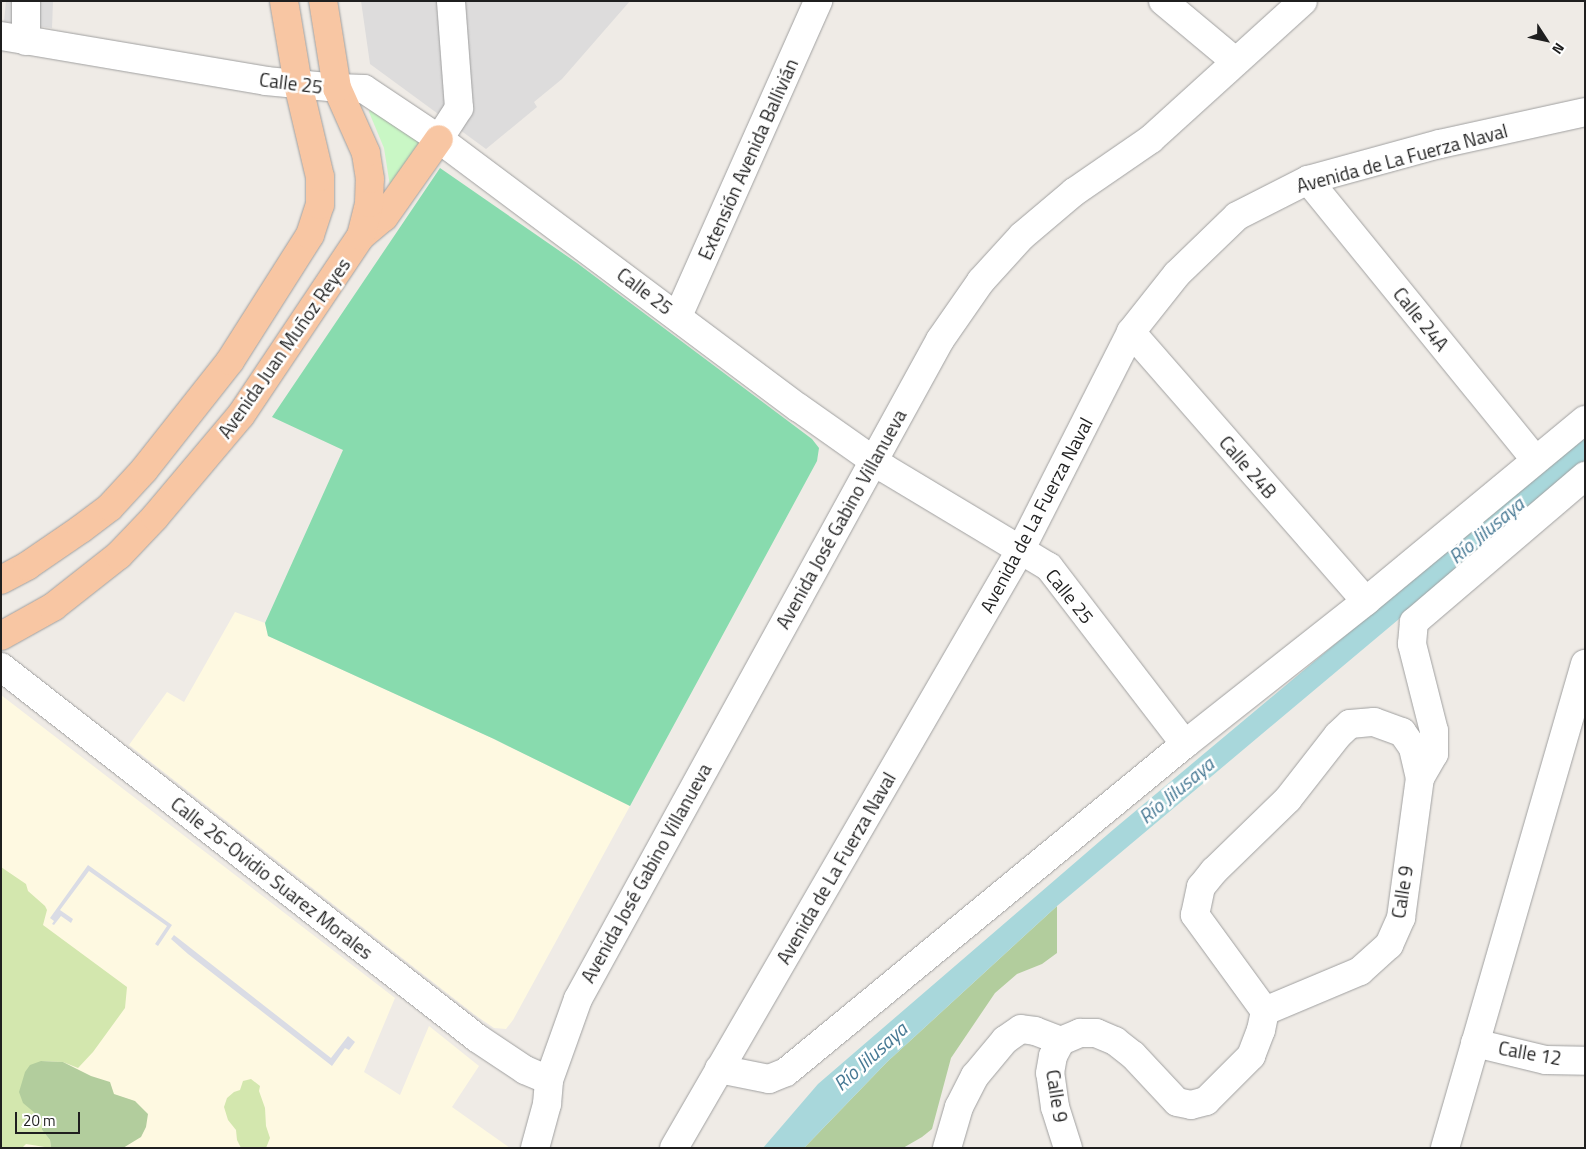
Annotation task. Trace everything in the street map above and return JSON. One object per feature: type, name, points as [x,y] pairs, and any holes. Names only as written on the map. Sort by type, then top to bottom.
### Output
[{"type":"main road","name":"Avenida Juan Muñoz Reyes","points":[[1,580],[28,566],[81,530],[110,507],[144,470],[230,361],[310,235],[320,205],[320,177],[298,84],[284,1]]},
{"type":"main road","name":"Avenida Juan Muñoz Reyes","points":[[1,636],[54,607],[118,555],[155,517],[241,415],[362,236],[369,203],[370,178],[366,153],[337,88],[323,1]]},
{"type":"main road","points":[[362,236],[384,217],[439,139]]},
{"type":"street","points":[[14,38],[26,1]]},
{"type":"street","points":[[439,139],[460,108],[451,1]]},
{"type":"street","name":"Extensión Avenida Ballivián","points":[[678,316],[818,1]]},
{"type":"street","points":[[1163,1],[1235,61]]},
{"type":"street","name":"Avenida José Gabino Villanueva","points":[[535,1148],[547,1104],[549,1080],[578,999],[940,340],[981,281],[1022,236],[1074,192],[1151,138],[1303,1]]},
{"type":"street","name":"Calle 25","points":[[14,38],[257,79],[337,88],[364,89],[439,139],[799,408],[874,461],[1049,567],[1185,744]]},
{"type":"street","name":"Avenida de La Fuerza Naval","points":[[674,1148],[1021,549],[1130,332],[1177,274],[1237,216],[1308,180],[1440,144],[1585,112]]},
{"type":"street","name":"Calle 24A","points":[[1308,180],[1535,459]]},
{"type":"street","name":"Calle 24B","points":[[1130,332],[1366,601]]},
{"type":"street","points":[[719,1069],[769,1079],[786,1072],[1185,744],[1366,601],[1535,459],[1585,420]]},
{"type":"street","name":"Calle 9","points":[[1068,1148],[1055,1107],[1050,1073],[1053,1056],[1061,1041],[1080,1033],[1096,1033],[1115,1041],[1133,1055],[1177,1102],[1191,1105],[1206,1101],[1251,1056],[1261,1030],[1265,1011],[1360,971],[1389,945],[1401,918],[1420,778],[1434,754],[1434,731],[1412,644],[1414,622],[1585,476]]},
{"type":"street","points":[[1445,1148],[1585,664]]},
{"type":"street","name":"Calle 26-Ovidio Suarez Morales","points":[[1,667],[478,1038],[525,1070],[549,1080]]},
{"type":"street","points":[[1265,1011],[1195,915],[1201,887],[1214,871],[1288,799],[1338,735],[1350,724],[1374,722],[1402,732],[1413,748],[1420,778]]},
{"type":"street","points":[[947,1148],[959,1107],[975,1076],[1005,1040],[1021,1029],[1035,1031],[1061,1041]]},
{"type":"street","name":"Calle 12","points":[[1475,1042],[1546,1060],[1585,1061]]},
{"type":"shaded area","points":[[6,1],[53,1],[52,28],[4,22]]},
{"type":"shaded area","points":[[361,1],[630,1],[562,79],[534,102],[537,107],[486,149],[370,64]]},
{"type":"shaded area","points":[[235,612],[265,623],[268,636],[494,739],[630,806],[513,1020],[506,1029],[494,1028],[475,1015],[129,745],[167,692],[184,702]]},
{"type":"shaded area","points":[[1,695],[395,998],[364,1072],[400,1095],[429,1026],[479,1066],[452,1107],[510,1148],[1,1148]]},
{"type":"shaded area","points":[[88,865],[172,925],[158,946],[155,944],[167,926],[89,871],[60,910],[73,919],[71,923],[61,916],[54,925],[52,924],[54,921],[50,918]]},
{"type":"shaded area","points":[[174,935],[331,1058],[348,1036],[355,1042],[349,1050],[345,1048],[332,1066],[188,954],[171,939]]},
{"type":"green space","points":[[370,108],[422,142],[390,186],[384,148],[369,112]]},
{"type":"green space","points":[[440,168],[577,263],[812,439],[819,448],[817,461],[630,806],[494,739],[268,636],[265,623],[343,450],[272,417]]},
{"type":"green space","points":[[1,867],[26,884],[28,891],[45,906],[47,910],[43,925],[127,987],[125,1008],[93,1052],[78,1068],[63,1062],[41,1061],[42,1130],[50,1140],[51,1148],[26,1144],[22,1148],[1,1148]]},
{"type":"green space","points":[[1057,906],[1057,953],[1042,964],[1017,974],[995,993],[951,1058],[932,1129],[903,1148],[804,1148],[887,1062]]},
{"type":"green space","points":[[41,1061],[63,1062],[91,1076],[110,1082],[114,1094],[135,1101],[148,1114],[146,1127],[141,1137],[123,1148],[51,1148],[50,1140],[42,1130],[42,1119],[23,1103],[19,1092],[25,1072],[30,1065]]},
{"type":"green space","points":[[251,1079],[260,1086],[259,1091],[265,1108],[266,1126],[270,1138],[266,1148],[241,1148],[237,1140],[236,1130],[228,1120],[224,1107],[227,1098],[240,1090],[243,1081]]},
{"type":"water","name":"Río Jilusaya","points":[[1585,435],[1585,463],[1057,906],[887,1062],[804,1148],[763,1148],[818,1084],[1114,829]]}]
